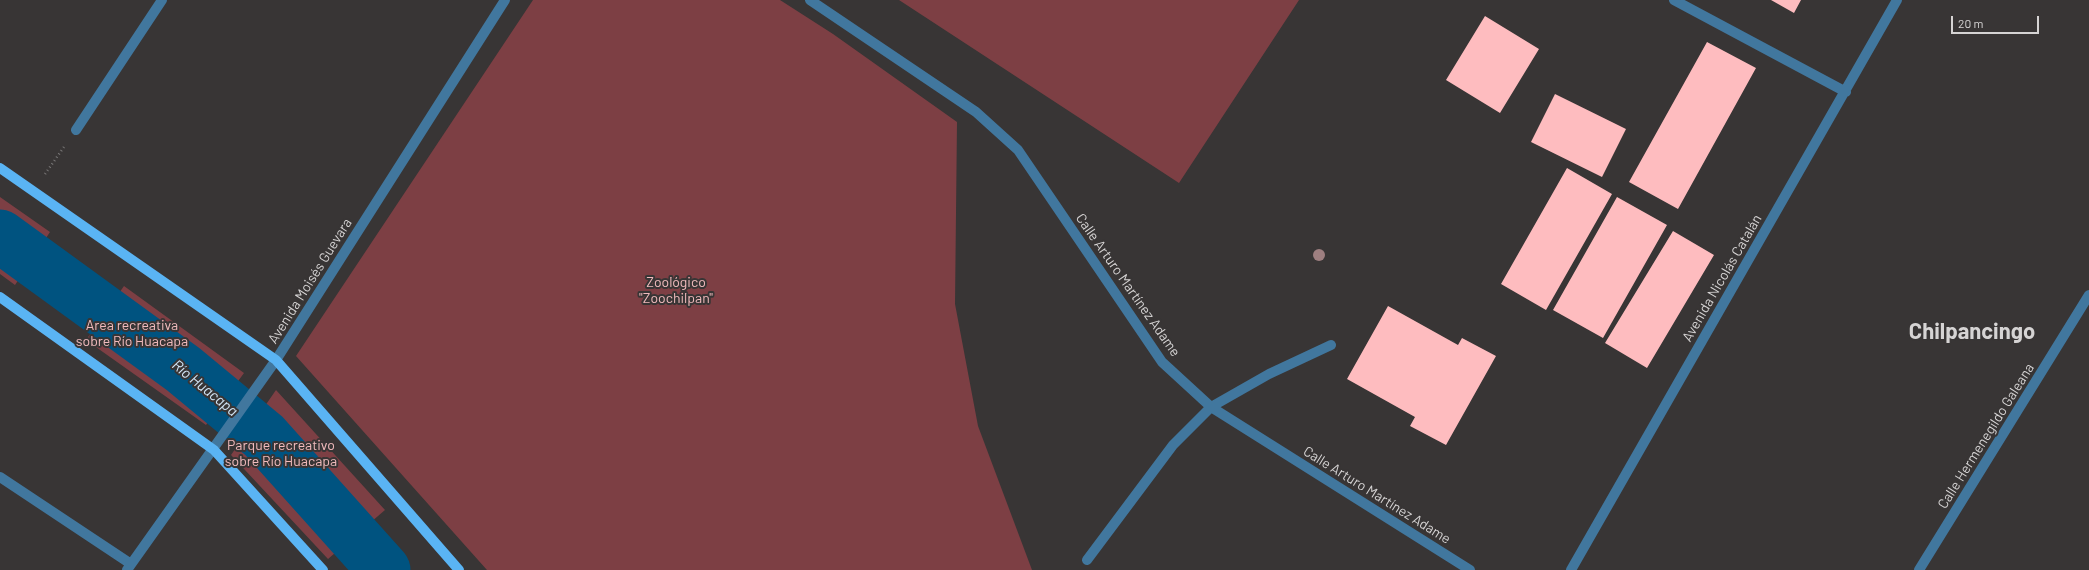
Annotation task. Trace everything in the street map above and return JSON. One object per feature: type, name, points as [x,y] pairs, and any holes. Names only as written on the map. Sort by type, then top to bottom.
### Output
[{"type":"main road","points":[[0,168],[276,361],[459,570]]},
{"type":"main road","points":[[0,297],[215,449],[323,570]]},
{"type":"street","points":[[76,130],[162,0]]},
{"type":"street","name":"Avenida Moisés Guevara","points":[[129,567],[215,449],[276,361],[505,0]]},
{"type":"street","name":"Calle Arturo Martínez Adame","points":[[810,0],[976,112],[1018,150],[1162,362],[1211,407],[1470,570]]},
{"type":"street","points":[[1674,0],[1846,92]]},
{"type":"street","name":"Avenida Nicolás Catalán","points":[[1571,570],[1898,0]]},
{"type":"street","name":"Calle Hermenegildo Galeana","points":[[1919,570],[2089,295]]},
{"type":"street","points":[[1087,560],[1173,445],[1211,407],[1269,374],[1331,346]]},
{"type":"street","points":[[0,477],[129,567]]},
{"type":"path","points":[[33,191],[76,130]]},
{"type":"green space","name":"Zoológico \"Zoochilpan\"","points":[[533,0],[780,0],[833,34],[957,122],[955,304],[978,426],[1032,570],[487,570],[296,356]]},
{"type":"green space","points":[[899,0],[1299,0],[1179,183]]},
{"type":"green space","points":[[0,197],[50,232],[15,285],[0,274]]},
{"type":"green space","name":"Area recreativa sobre Río Huacapa","points":[[124,286],[244,373],[206,425],[86,340]]},
{"type":"green space","name":"Parque recreativo sobre Río Huacapa","points":[[276,390],[385,510],[328,559],[231,455]]},
{"type":"building","points":[[1771,0],[1801,0],[1794,13]]},
{"type":"building","points":[[1485,16],[1539,49],[1500,113],[1446,80]]},
{"type":"building","points":[[1707,42],[1756,68],[1678,209],[1629,182]]},
{"type":"building","points":[[1555,94],[1626,129],[1602,177],[1531,142]]},
{"type":"building","points":[[1567,168],[1612,194],[1546,310],[1501,284]]},
{"type":"building","points":[[1617,197],[1667,225],[1603,338],[1553,310]]},
{"type":"building","points":[[1673,231],[1714,255],[1647,368],[1605,343]]},
{"type":"building","points":[[1388,306],[1458,345],[1462,338],[1496,356],[1446,445],[1410,426],[1415,417],[1347,379]]},
{"type":"waterway","name":"Río Huacapa","points":[[0,236],[183,369],[264,436],[384,570]]},
{"type":"district","name":"Chilpancingo","points":[[1972,332]]}]
